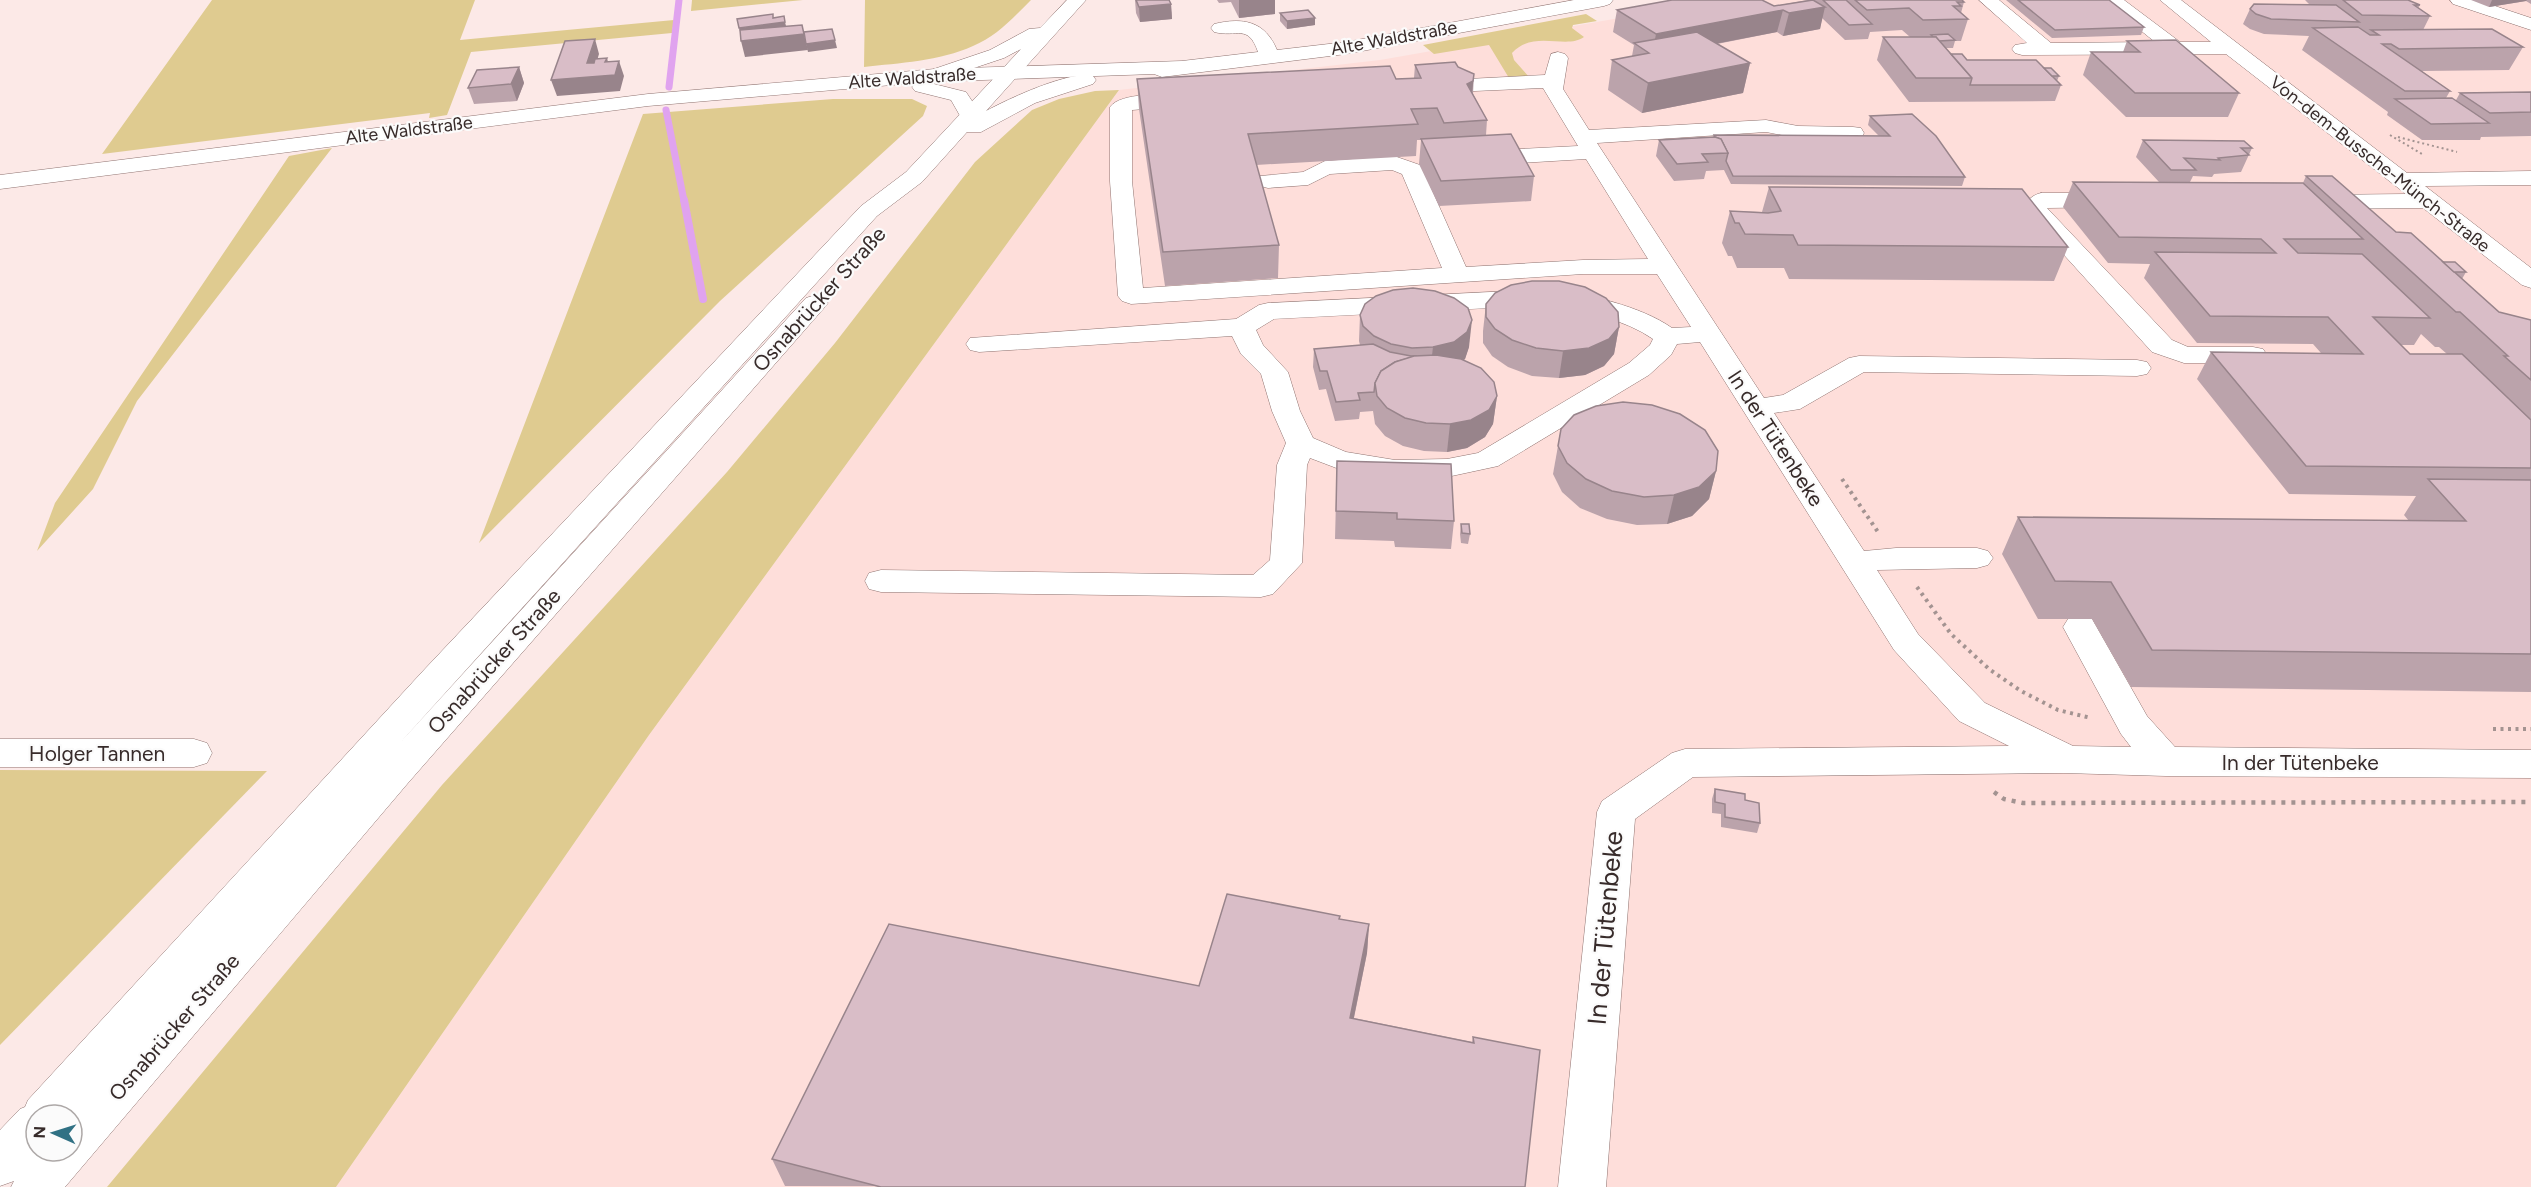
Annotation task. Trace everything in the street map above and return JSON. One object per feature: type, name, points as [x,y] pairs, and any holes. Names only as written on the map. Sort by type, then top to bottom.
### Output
[{"type":"street","name":"Osnabrücker Straße","points":[[55,1103],[435,680],[869,211],[914,177],[1077,0]]},
{"type":"street","name":"Alte Waldstraße","points":[[0,182],[669,98],[818,86],[1155,73],[1182,67],[1365,45],[1604,0]]},
{"type":"street","points":[[1988,0],[2046,49]]},
{"type":"street","points":[[2112,0],[2176,49]]},
{"type":"street","name":"Von-dem-Bussche-Münch-Straße","points":[[2169,0],[2531,280]]},
{"type":"street","points":[[2459,0],[2531,24]]},
{"type":"street","points":[[928,81],[997,54],[1056,23]]},
{"type":"street","points":[[1221,28],[1248,26],[1255,28],[1266,41],[1270,57]]},
{"type":"street","name":"Alte Waldstraße","points":[[1036,44],[1048,60],[1082,75]]},
{"type":"street","points":[[2022,49],[2229,48]]},
{"type":"street","name":"In der Tütenbeke","points":[[1408,88],[1557,69],[1553,89],[1906,642],[1972,712],[2068,760]]},
{"type":"street","points":[[946,143],[1003,110],[1082,75]]},
{"type":"street","name":"Alte Waldstraße","points":[[928,81],[959,96],[970,116]]},
{"type":"street","points":[[1199,99],[1129,103],[1121,107],[1121,181],[1131,296],[1583,267],[1666,266]]},
{"type":"street","points":[[1520,156],[1588,145],[1766,126],[1798,132],[1853,133]]},
{"type":"street","points":[[1268,181],[1308,178],[1325,168],[1394,163],[1412,171],[1457,275]]},
{"type":"street","name":"Osnabrücker Straße","points":[[84,1130],[395,772],[895,214],[914,177]]},
{"type":"street","points":[[2402,180],[2531,178]]},
{"type":"street","points":[[2140,201],[2041,200],[2034,208],[2162,346],[2184,354],[2273,355]]},
{"type":"street","points":[[2291,202],[2428,201]]},
{"type":"street","points":[[979,344],[1242,327],[1268,311],[1549,297],[1574,300],[1610,311],[1653,327],[1667,337],[1709,333]]},
{"type":"street","points":[[1242,327],[1251,348],[1274,372],[1286,411],[1302,443],[1338,460],[1395,469],[1447,468],[1487,460],[1639,369],[1661,349],[1667,337]]},
{"type":"street","points":[[1756,407],[1790,403],[1859,364],[2137,368]]},
{"type":"street","points":[[881,581],[1261,586],[1286,564],[1292,465],[1302,443]]},
{"type":"street","points":[[1855,562],[1896,558],[1977,558]]},
{"type":"street","points":[[2080,627],[2134,725],[2166,762]]},
{"type":"street","name":"Holger Tannen","points":[[0,753],[194,753]]},
{"type":"street","name":"In der Tütenbeke","points":[[1582,1187],[1616,812],[1685,763],[2068,760],[2531,764]]},
{"type":"street","points":[[0,1164],[24,1137]]},
{"type":"street","points":[[35,1187],[56,1163]]},
{"type":"path","points":[[2394,136],[2466,154]]},
{"type":"path","points":[[1837,472],[1951,634],[1989,669],[2021,691],[2058,710],[2134,725]]},
{"type":"path","points":[[2484,729],[2531,729]]},
{"type":"shaded area","points":[[212,0],[475,0],[460,40],[674,20],[672,33],[471,52],[447,115],[429,118],[430,113],[102,154]]},
{"type":"shaded area","points":[[692,0],[803,0],[691,11]]},
{"type":"shaded area","points":[[865,0],[1031,0],[997,32],[973,46],[933,58],[864,67]]},
{"type":"shaded area","points":[[1722,0],[2531,0],[2531,1187],[336,1187],[649,735],[1119,90],[1380,60]]},
{"type":"shaded area","points":[[1586,14],[1597,21],[1573,25],[1572,28],[1584,37],[1568,42],[1530,42],[1512,53],[1514,60],[1529,77],[1509,78],[1489,45],[1434,54],[1423,45]]},
{"type":"shaded area","points":[[1119,90],[649,735],[336,1187],[107,1187],[442,785],[727,472],[835,343],[975,162],[1032,110],[1059,99],[1095,91]]},
{"type":"shaded area","points":[[833,99],[912,99],[927,106],[923,116],[720,301],[479,543],[643,114]]},
{"type":"shaded area","points":[[332,148],[137,401],[93,489],[37,551],[55,503],[289,156]]},
{"type":"shaded area","points":[[0,770],[267,771],[0,1045]]},
{"type":"building","points":[[1136,0],[1169,0],[1171,4],[1139,7]]},
{"type":"building","points":[[1672,0],[1762,0],[1774,6],[1813,0],[1825,7],[1789,13],[1783,10],[1656,34],[1617,10]]},
{"type":"building","points":[[1823,0],[1846,0],[1872,24],[1849,25]]},
{"type":"building","points":[[1855,0],[1962,0],[1964,2],[1957,2],[1961,6],[1953,6],[1968,19],[1923,20],[1909,8],[1867,10]]},
{"type":"building","points":[[2018,0],[2109,0],[2144,27],[2055,30]]},
{"type":"building","points":[[2343,0],[2408,0],[2420,5],[2414,5],[2430,16],[2362,15]]},
{"type":"building","points":[[2254,4],[2336,5],[2359,22],[2271,19],[2256,14],[2250,9]]},
{"type":"building","points":[[1308,10],[1315,18],[1287,21],[1280,13]]},
{"type":"building","points":[[773,14],[773,18],[784,16],[785,22],[739,28],[737,19]]},
{"type":"building","points":[[802,25],[804,34],[741,41],[740,30]]},
{"type":"building","points":[[2358,27],[2370,35],[2379,35],[2371,30],[2492,29],[2523,47],[2399,49],[2391,44],[2382,44],[2450,91],[2405,91],[2313,28]]},
{"type":"building","points":[[832,29],[835,40],[806,44],[804,32]]},
{"type":"building","points":[[1697,32],[1750,63],[1648,83],[1612,60],[1649,53],[1634,43]]},
{"type":"building","points":[[1948,34],[1955,40],[1939,41],[1931,35]]},
{"type":"building","points":[[1883,37],[1936,37],[1972,78],[1916,78]]},
{"type":"building","points":[[595,39],[587,63],[594,63],[595,59],[607,58],[605,62],[619,61],[615,75],[551,80],[565,41]]},
{"type":"building","points":[[2176,40],[2239,93],[2135,93],[2091,52],[2140,52],[2127,41]]},
{"type":"building","points":[[1951,54],[1962,54],[1967,60],[2036,60],[2061,85],[1970,85],[1972,78]]},
{"type":"building","points":[[1455,62],[1458,67],[1474,74],[1473,81],[1467,84],[1487,120],[1444,123],[1437,108],[1411,109],[1418,124],[1248,134],[1279,245],[1163,252],[1137,79],[1390,66],[1396,79],[1421,78],[1415,65]]},
{"type":"building","points":[[519,67],[511,84],[468,88],[477,70]]},
{"type":"building","points":[[2044,68],[2051,68],[2059,76],[2052,76]]},
{"type":"building","points":[[2531,92],[2531,112],[2490,113],[2460,93]]},
{"type":"building","points":[[2452,98],[2489,123],[2431,124],[2395,99]]},
{"type":"building","points":[[1912,114],[1936,136],[1965,177],[1733,176],[1726,161],[1728,153],[1721,139],[1714,135],[1890,136],[1870,116]]},
{"type":"building","points":[[1511,134],[1534,176],[1441,181],[1421,139]]},
{"type":"building","points":[[1715,137],[1721,139],[1728,153],[1702,154],[1708,162],[1677,164],[1659,140]]},
{"type":"building","points":[[2143,140],[2244,141],[2252,148],[2241,148],[2249,155],[2218,158],[2220,160],[2184,158],[2196,170],[2171,170]]},
{"type":"building","points":[[2306,176],[2332,176],[2396,232],[2411,233],[2499,312],[2531,320],[2531,380],[2460,312],[2456,312]]},
{"type":"building","points":[[2073,182],[2303,183],[2363,239],[2284,239],[2298,253],[2362,254],[2430,318],[2373,317],[2410,354],[2462,354],[2531,420],[2531,468],[2306,466],[2211,352],[2363,354],[2328,317],[2210,316],[2155,252],[2276,253],[2261,239],[2119,237]]},
{"type":"building","points":[[1769,187],[2022,189],[2068,247],[1798,245],[1793,235],[1745,234],[1739,223],[1735,223],[1730,211],[1768,213],[1781,211]]},
{"type":"building","points":[[2443,262],[2455,262],[2466,272],[2454,272]]},
{"type":"building","points":[[1532,281],[1559,281],[1585,287],[1606,298],[1618,312],[1619,327],[1609,339],[1589,348],[1563,351],[1536,348],[1512,340],[1495,329],[1486,317],[1486,304],[1495,293],[1511,285]]},
{"type":"building","points":[[1413,288],[1435,291],[1454,298],[1468,308],[1472,320],[1467,332],[1454,342],[1433,347],[1412,348],[1391,344],[1374,336],[1363,326],[1360,315],[1365,304],[1376,296],[1393,290]]},
{"type":"building","points":[[1373,344],[1390,352],[1417,356],[1395,362],[1381,371],[1375,383],[1374,392],[1358,393],[1360,400],[1336,402],[1327,371],[1320,371],[1314,349]]},
{"type":"building","points":[[1436,355],[1461,359],[1481,368],[1494,382],[1497,396],[1489,410],[1471,420],[1450,424],[1426,423],[1405,418],[1387,408],[1377,396],[1375,383],[1381,371],[1395,362],[1414,356]]},
{"type":"building","points":[[1623,402],[1652,405],[1680,414],[1705,430],[1718,451],[1716,471],[1699,487],[1674,495],[1644,497],[1612,491],[1586,479],[1567,463],[1558,446],[1561,429],[1574,415],[1596,406]]},
{"type":"building","points":[[1337,461],[1451,464],[1454,521],[1397,519],[1397,513],[1336,511]]},
{"type":"building","points":[[2428,479],[2531,480],[2531,654],[2152,650],[2111,582],[2055,581],[2018,517],[2466,521]]},
{"type":"building","points":[[1461,524],[1469,524],[1470,534],[1462,533]]},
{"type":"building","points":[[1715,789],[1745,794],[1745,800],[1759,803],[1760,823],[1725,817],[1725,804],[1715,802]]},
{"type":"building","points":[[1227,894],[1340,916],[1339,919],[1369,924],[1350,1018],[1474,1043],[1473,1037],[1540,1050],[1525,1187],[881,1187],[772,1159],[889,924],[1199,986]]},
{"type":"waterway","points":[[669,87],[679,0]]},
{"type":"waterway","points":[[666,110],[684,201]]},
{"type":"waterway","points":[[684,200],[703,299]]}]
